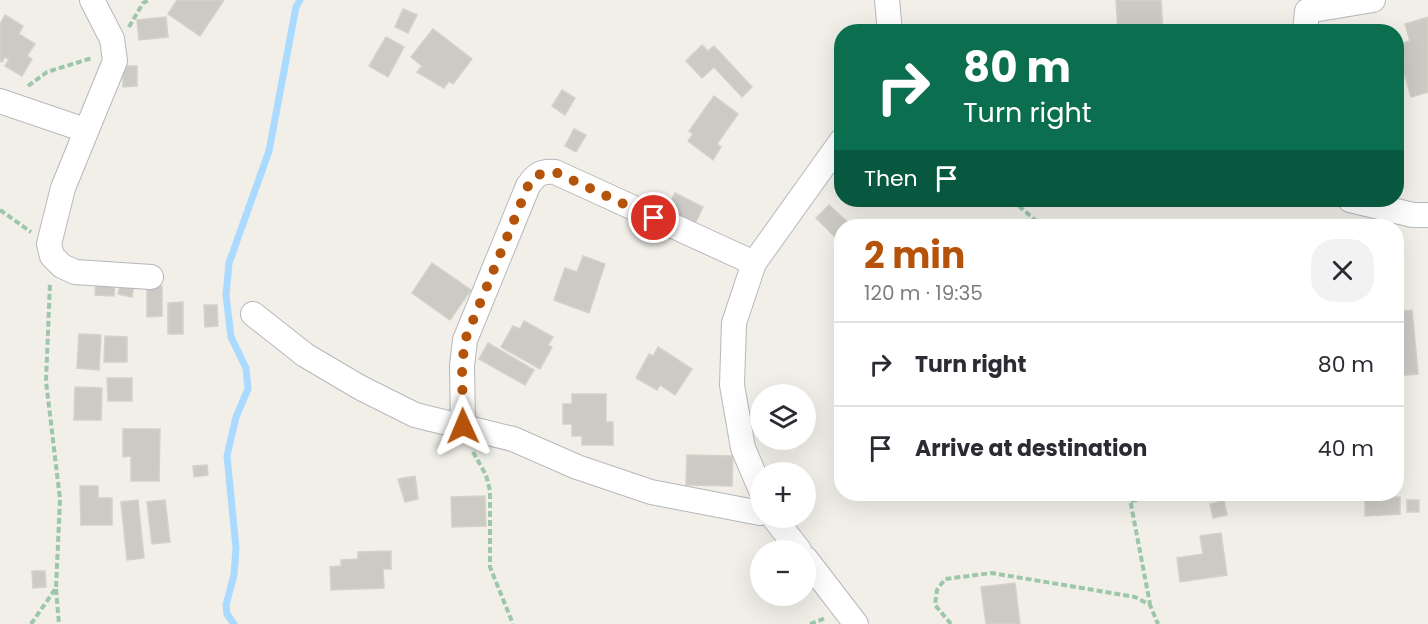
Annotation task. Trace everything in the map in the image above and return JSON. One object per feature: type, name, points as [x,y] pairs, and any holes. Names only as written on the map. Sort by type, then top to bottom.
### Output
[{"type":"street","points":[[92,0],[112,39],[115,51],[112,73],[85,130],[63,188],[51,250],[62,266],[75,272],[151,277]]},
{"type":"street","points":[[887,0],[889,24]]},
{"type":"street","points":[[1306,24],[1307,11],[1373,0]]},
{"type":"street","points":[[3,102],[85,130]]},
{"type":"street","points":[[750,464],[743,448],[732,385],[734,323],[754,263],[834,151]]},
{"type":"street","points":[[463,426],[462,366],[465,340],[528,186],[536,175],[555,172],[754,263]]},
{"type":"street","points":[[1379,207],[1413,215],[1428,215]]},
{"type":"street","points":[[253,314],[305,356],[415,415],[513,439],[578,467],[651,492],[750,511]]},
{"type":"street","points":[[782,528],[791,540]]},
{"type":"street","points":[[816,572],[856,624]]},
{"type":"path","points":[[3,102],[48,72],[89,59],[112,39]]},
{"type":"path","points":[[1020,207],[1034,219]]},
{"type":"path","points":[[0,210],[51,250],[46,319],[46,381],[60,500],[56,588],[59,624]]},
{"type":"path","points":[[463,426],[468,443],[486,475],[490,490],[492,509],[488,560],[513,624]]},
{"type":"path","points":[[1131,501],[1150,605],[1158,624]]},
{"type":"path","points":[[951,624],[935,605],[937,590],[945,579],[966,574],[992,573],[1038,583],[1088,588],[1135,597],[1150,605]]},
{"type":"path","points":[[31,624],[56,588]]},
{"type":"building","points":[[177,0],[224,0],[200,36],[168,14]]},
{"type":"building","points":[[1116,0],[1161,0],[1162,24],[1118,24]]},
{"type":"building","points":[[403,9],[417,15],[408,33],[395,27]]},
{"type":"building","points":[[5,15],[23,26],[19,34],[35,44],[27,56],[32,59],[22,76],[5,66],[9,59],[5,57],[2,62],[0,61],[0,24]]},
{"type":"building","points":[[166,17],[168,37],[139,40],[137,20]]},
{"type":"building","points":[[1428,17],[1428,92],[1411,97],[1404,73],[1404,43],[1410,41],[1405,24]]},
{"type":"building","points":[[433,29],[472,59],[453,84],[449,81],[444,88],[417,72],[422,66],[411,57]]},
{"type":"building","points":[[386,37],[404,47],[388,77],[369,66]]},
{"type":"building","points":[[702,45],[708,51],[714,46],[752,87],[742,97],[714,67],[702,78],[686,61]]},
{"type":"building","points":[[123,66],[137,66],[137,86],[123,87]]},
{"type":"building","points":[[562,90],[575,98],[565,115],[552,106]]},
{"type":"building","points":[[714,96],[738,114],[717,144],[721,147],[713,160],[688,141],[693,134],[689,131]]},
{"type":"building","points":[[574,129],[586,135],[576,152],[565,146]]},
{"type":"building","points":[[675,193],[703,207],[693,228],[665,214]]},
{"type":"building","points":[[829,205],[844,219],[834,219],[834,236],[816,218]]},
{"type":"building","points":[[583,256],[605,264],[589,313],[554,300],[565,268],[577,272]]},
{"type":"building","points":[[432,263],[471,290],[450,320],[412,293]]},
{"type":"building","points":[[96,280],[115,281],[114,296],[95,295]]},
{"type":"building","points":[[121,282],[134,285],[132,297],[118,294]]},
{"type":"building","points":[[162,286],[162,316],[147,317],[147,287]]},
{"type":"building","points":[[183,302],[183,334],[168,334],[168,303]]},
{"type":"building","points":[[204,305],[217,305],[218,326],[205,327]]},
{"type":"building","points":[[1412,310],[1418,374],[1404,375],[1404,311]]},
{"type":"building","points":[[524,321],[553,337],[548,345],[552,347],[540,369],[501,347],[513,326],[520,329]]},
{"type":"building","points":[[79,334],[101,335],[99,370],[77,368]]},
{"type":"building","points":[[105,336],[127,337],[127,362],[104,362]]},
{"type":"building","points":[[488,343],[534,370],[525,385],[479,359]]},
{"type":"building","points":[[658,347],[692,369],[675,395],[660,385],[657,390],[636,378],[649,354],[653,356]]},
{"type":"building","points":[[107,378],[132,378],[132,401],[108,401]]},
{"type":"building","points":[[75,387],[102,388],[101,420],[74,420]]},
{"type":"building","points":[[572,394],[606,394],[606,422],[613,422],[613,445],[582,445],[582,436],[572,436],[572,424],[563,424],[563,404],[572,404]]},
{"type":"building","points":[[123,429],[160,429],[159,481],[131,481],[131,456],[123,457]]},
{"type":"building","points":[[687,455],[733,456],[732,486],[686,485]]},
{"type":"building","points":[[207,465],[208,475],[194,477],[193,466]]},
{"type":"building","points":[[415,476],[418,499],[405,502],[398,479]]},
{"type":"building","points":[[80,486],[98,486],[98,498],[112,498],[112,525],[81,525]]},
{"type":"building","points":[[485,496],[486,526],[452,527],[451,497]]},
{"type":"building","points":[[138,500],[144,558],[127,560],[121,502]]},
{"type":"building","points":[[165,500],[170,542],[152,544],[147,502]]},
{"type":"building","points":[[1407,500],[1419,500],[1419,512],[1407,512]]},
{"type":"building","points":[[1224,501],[1227,515],[1213,518],[1210,504]]},
{"type":"building","points":[[1365,501],[1400,501],[1400,514],[1365,516]]},
{"type":"building","points":[[1221,533],[1227,575],[1180,582],[1177,558],[1203,554],[1200,536]]},
{"type":"building","points":[[391,551],[391,569],[383,569],[384,588],[331,590],[330,567],[341,566],[341,560],[358,559],[358,552]]},
{"type":"building","points":[[32,571],[45,571],[46,587],[33,588]]},
{"type":"building","points":[[1015,583],[1020,624],[986,624],[981,587]]},
{"type":"waterway","points":[[234,624],[227,614],[226,605],[234,575],[236,548],[227,456],[236,417],[248,389],[246,368],[231,337],[226,295],[229,263],[269,151],[296,7],[300,0]]},
{"type":"route","points":[[463,426],[462,366],[465,340],[528,186],[536,175],[546,171],[555,172],[654,218]]}]
